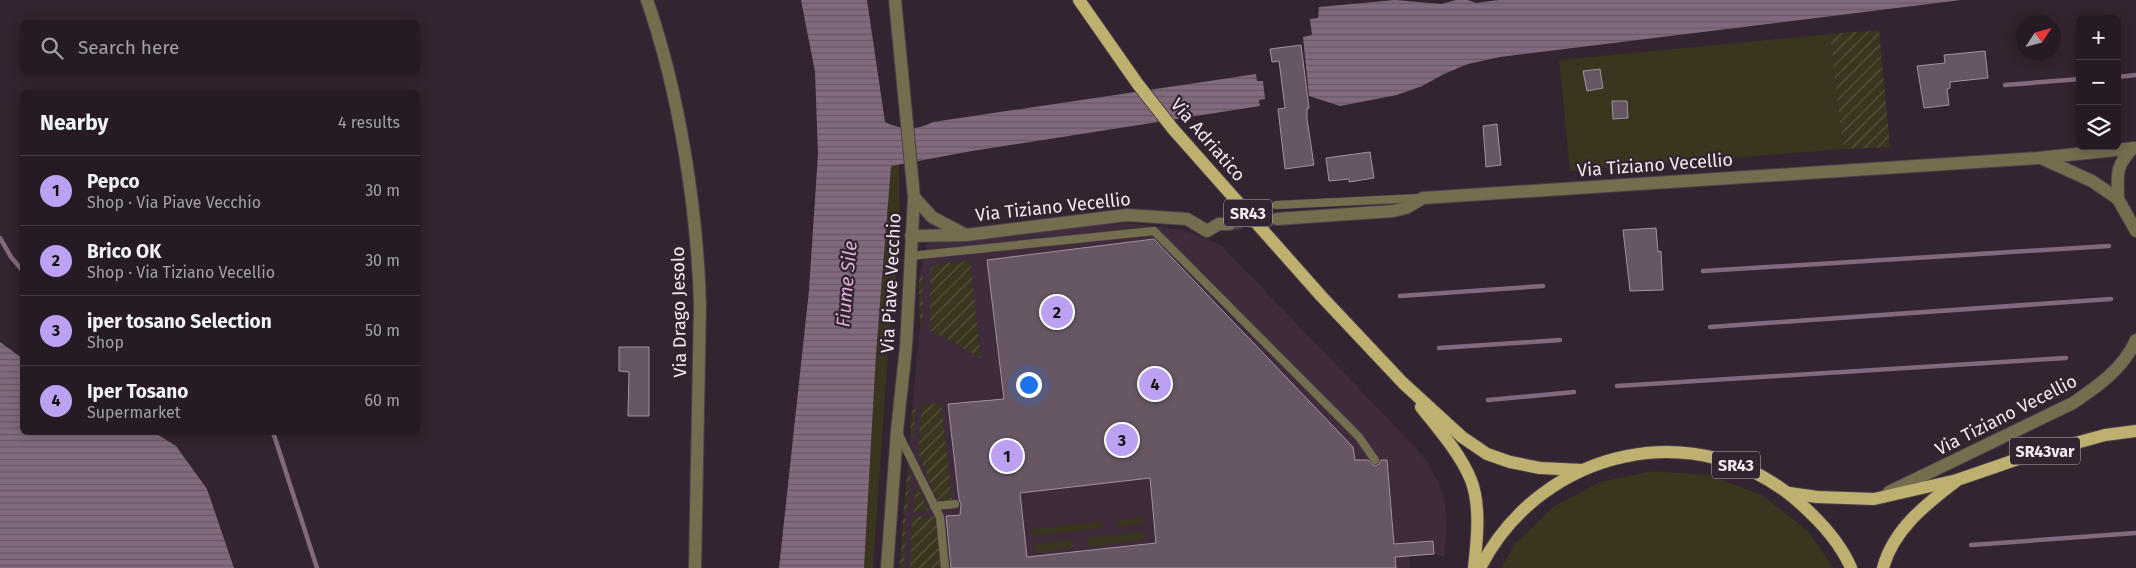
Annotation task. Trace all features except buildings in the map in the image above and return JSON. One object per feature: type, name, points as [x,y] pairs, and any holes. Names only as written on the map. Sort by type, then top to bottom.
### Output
[{"type":"main road","name":"Via Adriatico","points":[[1079,0],[1137,83],[1174,128],[1322,297],[1404,383],[1462,437],[1487,454],[1510,462],[1540,468],[1582,470]]},
{"type":"main road","name":"Via Adriatico","points":[[1404,383],[1463,463],[1472,482],[1478,534],[1474,568]]},
{"type":"main road","name":"SR43var","points":[[1789,493],[1817,497],[1874,499],[1957,480],[2021,458],[2105,435],[2136,431]]},
{"type":"main road","name":"SR43","points":[[1480,568],[1490,547],[1516,515],[1546,489],[1582,470],[1616,458],[1652,453],[1688,454],[1732,464],[1758,474],[1789,493],[1822,523],[1848,560],[1851,568]]},
{"type":"main road","name":"SR43var","points":[[1883,568],[1887,554],[1902,530],[1925,505],[1957,480]]},
{"type":"street","name":"Via Drago Jesolo","points":[[647,0],[666,60],[677,113],[688,176],[699,265],[700,304],[695,568]]},
{"type":"street","name":"Via Piave Vecchio","points":[[887,568],[897,431],[906,347],[914,197],[895,0]]},
{"type":"street","name":"Via Tiziano Vecellio","points":[[1276,220],[1393,212],[1406,208],[1423,198],[2038,158],[2134,148]]},
{"type":"street","name":"Via Tiziano Vecellio","points":[[2118,199],[2118,168],[2123,159],[2134,148]]},
{"type":"street","name":"Via Tiziano Vecellio","points":[[2038,158],[2092,181],[2118,199],[2136,231]]},
{"type":"street","name":"Via Tiziano Vecellio","points":[[914,197],[932,216],[966,235]]},
{"type":"street","name":"Via Tiziano Vecellio","points":[[911,236],[966,235],[1127,215],[1187,219],[1207,230],[1219,224],[1230,224]]},
{"type":"street","name":"Via Tiziano Vecellio","points":[[1874,499],[1972,454],[2072,403],[2099,385],[2117,369],[2136,340]]},
{"type":"lane","points":[[1276,205],[1423,198]]},
{"type":"lane","points":[[910,256],[1154,231],[1359,437],[1376,460]]},
{"type":"lane","points":[[897,431],[940,516],[945,568]]},
{"type":"lane","points":[[934,506],[955,504]]},
{"type":"shaded area","points":[[1879,30],[1890,147],[1843,149],[1830,34]]},
{"type":"shaded area","points":[[1830,34],[1843,149],[1570,171],[1559,60]]},
{"type":"shaded area","points":[[899,163],[900,235],[888,354],[873,568],[864,568],[876,354],[891,166]]},
{"type":"shaded area","points":[[1125,223],[1184,230],[1221,245],[1416,448],[1428,463],[1439,483],[1445,503],[1447,528],[1444,557],[1434,554],[1409,556],[1410,568],[900,568],[920,325],[919,281],[926,244]]},
{"type":"shaded area","points":[[970,261],[981,358],[930,330],[930,269],[938,264]]},
{"type":"shaded area","points":[[923,274],[923,326],[920,325],[919,281]]},
{"type":"shaded area","points":[[941,403],[952,500],[937,501],[918,452],[922,404]]},
{"type":"shaded area","points":[[912,409],[916,409],[913,438],[910,432]]},
{"type":"shaded area","points":[[908,467],[911,473],[907,513],[903,514]]},
{"type":"shaded area","points":[[1652,471],[1709,475],[1762,495],[1807,530],[1834,568],[1501,568],[1515,544],[1553,507],[1600,482]]},
{"type":"shaded area","points":[[916,484],[929,510],[913,513]]},
{"type":"shaded area","points":[[938,516],[943,568],[910,568],[912,517]]},
{"type":"shaded area","points":[[1143,517],[1143,524],[1117,527],[1116,520]]},
{"type":"shaded area","points":[[903,518],[906,518],[904,568],[900,568]]},
{"type":"shaded area","points":[[1102,521],[1103,528],[1033,536],[1032,529]]},
{"type":"shaded area","points":[[1144,531],[1145,540],[1089,547],[1088,538]]},
{"type":"shaded area","points":[[1072,539],[1073,548],[1035,553],[1034,544]]},
{"type":"water","name":"Fiume Sile","points":[[801,0],[867,0],[885,122],[897,127],[915,128],[933,122],[1256,74],[1257,81],[1263,81],[1265,99],[1259,100],[1260,106],[972,151],[891,166],[876,354],[864,568],[779,568],[809,290],[818,154],[815,72]]},
{"type":"water","points":[[1395,0],[1441,4],[1456,0],[1468,0],[1476,3],[1499,0],[1961,0],[1500,57],[1468,64],[1422,86],[1397,95],[1340,106],[1309,96],[1303,37],[1312,35],[1310,19],[1318,18],[1319,7]]},
{"type":"water","points":[[0,342],[20,357],[20,435],[158,435],[176,446],[207,489],[234,568],[0,568]]},
{"type":"waterway","points":[[2121,77],[2136,75]]},
{"type":"waterway","points":[[2005,85],[2076,79]]},
{"type":"waterway","points":[[0,238],[11,257],[20,268]]},
{"type":"waterway","points":[[1703,271],[2109,246]]},
{"type":"waterway","points":[[1400,296],[1543,286]]},
{"type":"waterway","points":[[1710,327],[2111,299]]},
{"type":"waterway","points":[[1439,348],[1560,340]]},
{"type":"waterway","points":[[1617,386],[2066,358]]},
{"type":"waterway","points":[[1488,400],[1574,392]]},
{"type":"waterway","points":[[274,435],[317,568]]},
{"type":"waterway","points":[[1971,545],[2136,533]]},
{"type":"tunnel","points":[[1230,224],[1277,219]]},
{"type":"place","name":"Brico OK","points":[[1057,312]]},
{"type":"place","name":"Iper Tosano","points":[[1155,384]]},
{"type":"place","name":"iper tosano Selection","points":[[1122,440]]},
{"type":"place","name":"Pepco","points":[[1007,456]]}]
